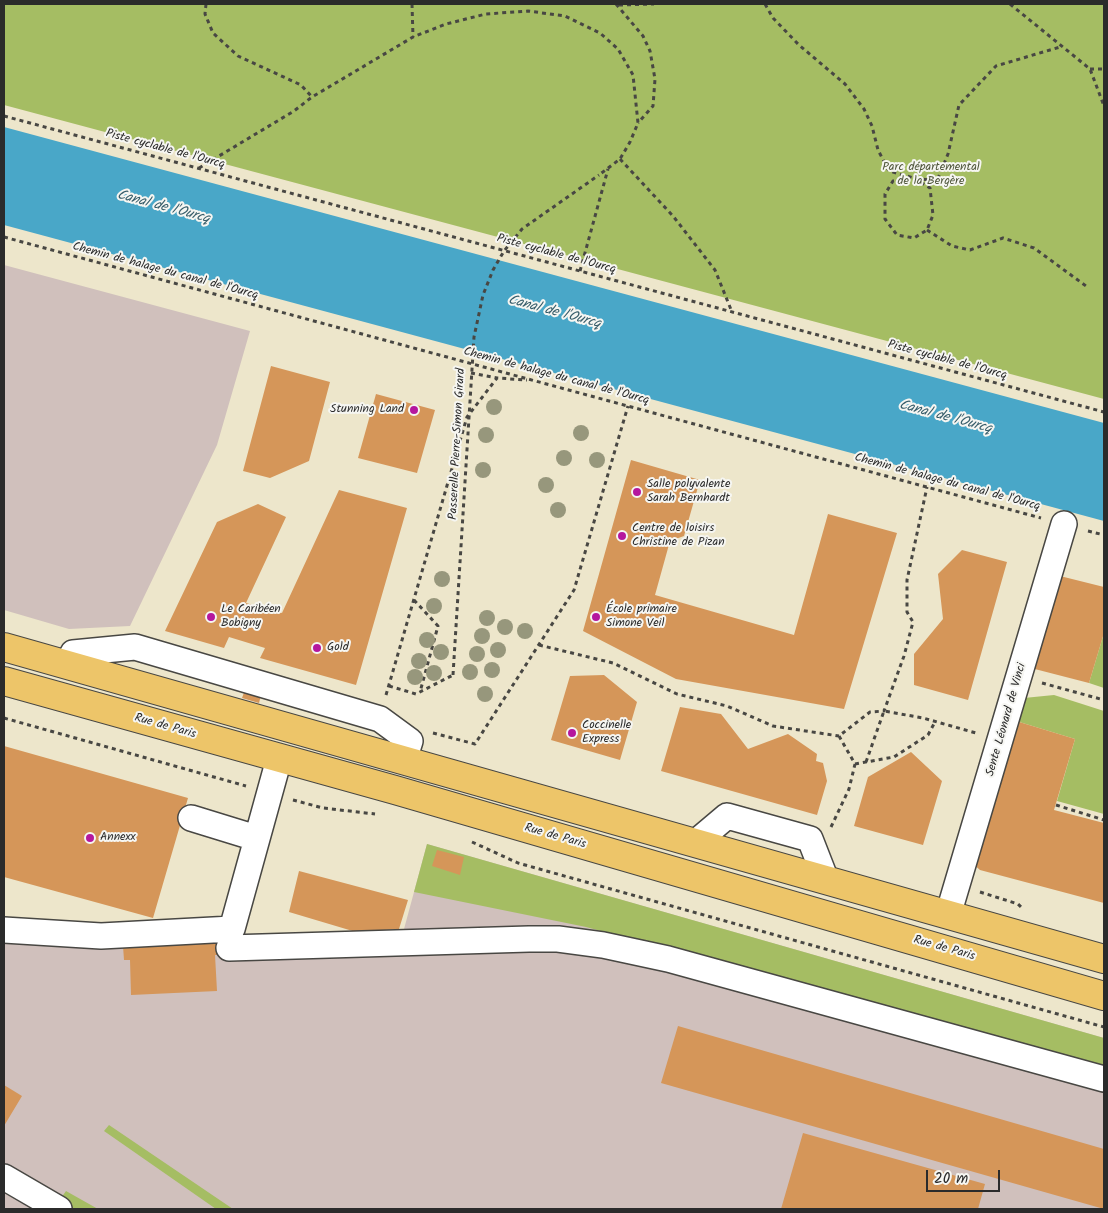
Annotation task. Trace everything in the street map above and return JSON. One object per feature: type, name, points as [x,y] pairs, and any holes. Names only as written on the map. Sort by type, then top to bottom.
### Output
[{"type":"main road","points":[[4,647],[1104,959]]},
{"type":"main road","name":"Rue de Paris","points":[[4,681],[403,793],[1104,996]]},
{"type":"street","name":"Sente Léonard de Vinci","points":[[948,915],[1064,524]]},
{"type":"street","points":[[74,653],[135,647],[380,718],[410,741],[404,760]]},
{"type":"street","points":[[4,930],[102,936],[232,929],[268,792],[279,759]]},
{"type":"street","points":[[191,818],[256,838]]},
{"type":"street","points":[[229,948],[529,939],[558,939],[603,945],[668,959],[1104,1079]]},
{"type":"street","points":[[4,1177],[59,1209]]},
{"type":"path","points":[[206,4],[205,14],[213,33],[238,56],[302,85],[312,96]]},
{"type":"path","points":[[412,4],[413,36]]},
{"type":"path","points":[[617,4],[654,4]]},
{"type":"path","points":[[617,4],[643,36],[650,51],[655,79],[653,106],[638,123],[620,159],[673,216],[715,270],[732,312]]},
{"type":"path","points":[[765,4],[773,18],[799,46],[845,84],[864,108],[872,126],[878,150],[889,171],[914,178],[937,181],[948,154],[959,105],[996,66],[1060,46]]},
{"type":"path","points":[[1010,4],[1090,69],[1104,106]]},
{"type":"path","points":[[198,168],[294,111],[312,96],[413,36],[446,24],[486,14],[528,11],[565,16],[600,33],[618,48],[633,75],[638,123]]},
{"type":"path","points":[[1090,69],[1104,69]]},
{"type":"path","name":"Piste cyclable de l'Ourcq","points":[[4,116],[1104,412]]},
{"type":"path","name":"Passerelle Pierre-Simon Girard","points":[[420,692],[453,675],[471,373],[474,337],[483,295],[493,270],[504,251],[522,229],[620,159]]},
{"type":"path","points":[[580,271],[608,168]]},
{"type":"path","points":[[914,178],[930,188],[933,215],[927,230],[914,238],[897,235],[885,219],[885,194],[893,181],[914,178]]},
{"type":"path","points":[[927,230],[952,246],[970,250],[1003,238],[1034,248],[1086,286]]},
{"type":"path","name":"Chemin de halage du canal de l'Ourcq","points":[[4,237],[1104,535]]},
{"type":"path","points":[[471,373],[497,378],[535,381]]},
{"type":"path","points":[[380,718],[467,417],[497,378]]},
{"type":"path","points":[[428,732],[475,744],[574,590],[628,406]]},
{"type":"path","points":[[866,762],[904,656],[913,622],[907,612],[907,580],[927,487]]},
{"type":"path","points":[[389,686],[416,694],[420,692],[438,626],[414,600]]},
{"type":"path","points":[[539,645],[613,664],[677,694],[727,706],[773,726],[839,736],[870,712],[884,712],[935,722],[1001,740]]},
{"type":"path","points":[[1020,676],[1104,700]]},
{"type":"path","points":[[4,718],[323,808],[378,814]]},
{"type":"path","points":[[855,764],[894,757],[928,735],[935,722]]},
{"type":"path","points":[[833,820],[848,789],[855,764],[839,736]]},
{"type":"path","points":[[1056,806],[1104,820]]},
{"type":"path","points":[[466,839],[518,863],[1104,1027]]},
{"type":"shaded area","points":[[4,265],[250,331],[217,445],[130,626],[69,629],[4,610]]},
{"type":"shaded area","points":[[427,844],[1104,1038],[1104,1209],[4,1209],[4,941],[112,946],[404,929]]},
{"type":"green space","name":"Parc départemental de la Bergère","points":[[4,4],[1104,4],[1104,399],[4,105]]},
{"type":"green space","points":[[1104,633],[1104,688],[1089,683]]},
{"type":"green space","points":[[1054,695],[1104,711],[1104,814],[1057,801],[1075,739],[1016,721],[1024,698]]},
{"type":"green space","points":[[427,844],[1104,1038],[1104,1067],[586,927],[414,892]]},
{"type":"green space","points":[[109,1125],[233,1209],[216,1209],[104,1131]]},
{"type":"green space","points":[[66,1191],[98,1209],[73,1209],[59,1201]]},
{"type":"water","name":"Canal de l'Ourcq","points":[[4,127],[1104,423],[1104,521],[4,225]]},
{"type":"building","points":[[271,366],[330,382],[309,461],[270,478],[243,471]]},
{"type":"building","points":[[376,394],[435,410],[417,473],[358,458]]},
{"type":"building","points":[[631,460],[700,480],[684,536],[670,541],[655,595],[794,635],[828,514],[897,533],[844,709],[676,679],[583,631]]},
{"type":"building","points":[[339,490],[407,508],[356,685],[260,658],[265,648],[229,637],[224,648],[165,631],[217,522],[258,504],[286,517],[246,603],[282,613]]},
{"type":"building","points":[[962,550],[1007,562],[968,700],[914,685],[914,654],[943,619],[938,574]]},
{"type":"building","points":[[1056,575],[1104,587],[1104,633],[1089,683],[1027,667]]},
{"type":"building","points":[[604,675],[637,702],[620,760],[551,740],[570,676]]},
{"type":"building","points":[[245,690],[261,695],[259,703],[242,698]]},
{"type":"building","points":[[680,707],[721,714],[748,749],[788,734],[817,754],[816,761],[823,763],[827,781],[817,815],[661,771]]},
{"type":"building","points":[[1016,721],[1075,739],[1054,810],[1104,823],[1104,903],[980,870],[972,863]]},
{"type":"building","name":"Annexx","points":[[4,746],[188,798],[153,918],[4,877]]},
{"type":"building","points":[[911,752],[942,781],[923,845],[854,826],[868,777]]},
{"type":"building","points":[[437,850],[464,857],[460,875],[432,866]]},
{"type":"building","points":[[299,871],[408,900],[399,929],[356,932],[289,912]]},
{"type":"building","points":[[220,941],[221,955],[215,955],[217,991],[131,995],[130,960],[124,960],[123,946]]},
{"type":"building","points":[[678,1026],[1104,1149],[1104,1209],[661,1083]]},
{"type":"building","points":[[4,1085],[22,1096],[4,1126]]},
{"type":"building","points":[[803,1133],[985,1184],[978,1209],[781,1209]]},
{"type":"place","name":"Stunning Land","points":[[414,410]]},
{"type":"place","name":"Salle polyvalente Sarah Bernhardt","points":[[637,492]]},
{"type":"place","name":"Centre de loisirs Christine de Pizan","points":[[622,536]]},
{"type":"place","name":"Le Caribéen Bobigny","points":[[211,617]]},
{"type":"place","name":"École primaire Simone Veil","points":[[596,617]]},
{"type":"place","name":"Gold","points":[[317,648]]},
{"type":"place","name":"Coccinelle Express","points":[[572,733]]},
{"type":"place","name":"Annexx","points":[[90,838]]}]
